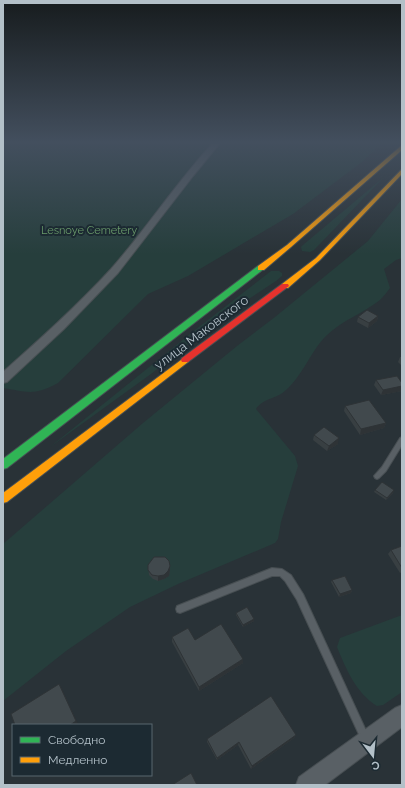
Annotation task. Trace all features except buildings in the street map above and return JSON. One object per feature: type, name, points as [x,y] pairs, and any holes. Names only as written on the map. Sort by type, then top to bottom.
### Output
[{"type":"highway","name":"улица Маковского","points":[[3,465],[265,264],[290,249],[366,180]]},
{"type":"highway","name":"улица Маковского","points":[[3,499],[121,408],[295,278],[318,259],[394,180]]},
{"type":"highway","points":[[302,258],[318,259]]},
{"type":"highway","points":[[265,264],[287,267],[294,272],[295,278]]},
{"type":"street","points":[[3,379],[37,349],[114,270],[185,180]]},
{"type":"street","points":[[307,785],[402,715]]},
{"type":"lane","points":[[377,476],[402,440]]},
{"type":"lane","points":[[180,610],[272,572],[282,573],[288,578],[300,597],[366,742]]},
{"type":"green space","name":"Lesnoye Cemetery","points":[[3,180],[338,180],[293,214],[188,276],[148,294],[58,383],[43,390],[31,392],[3,388]]},
{"type":"green space","points":[[381,180],[314,250],[310,252],[302,251],[301,247]]},
{"type":"green space","points":[[402,199],[402,258],[396,260],[384,269],[390,288],[380,300],[332,330],[320,342],[292,384],[282,393],[262,403],[256,409],[295,456],[298,466],[281,522],[278,539],[275,543],[178,584],[130,607],[66,651],[3,701],[3,544],[143,423],[368,241]]},
{"type":"green space","points":[[271,271],[279,271],[282,273],[282,276],[226,314],[151,374],[50,447],[195,330]]},
{"type":"green space","points":[[402,615],[402,692],[383,705],[377,706],[363,694],[352,680],[337,647],[340,638]]},
{"type":"traffic: fast","points":[[3,465],[261,268]]},
{"type":"traffic: slow","points":[[261,268],[289,246],[365,180]]},
{"type":"traffic: slow","points":[[285,286],[318,259],[394,180]]},
{"type":"traffic: slow","points":[[3,499],[185,360]]},
{"type":"traffic: jam","points":[[185,360],[285,286]]}]
